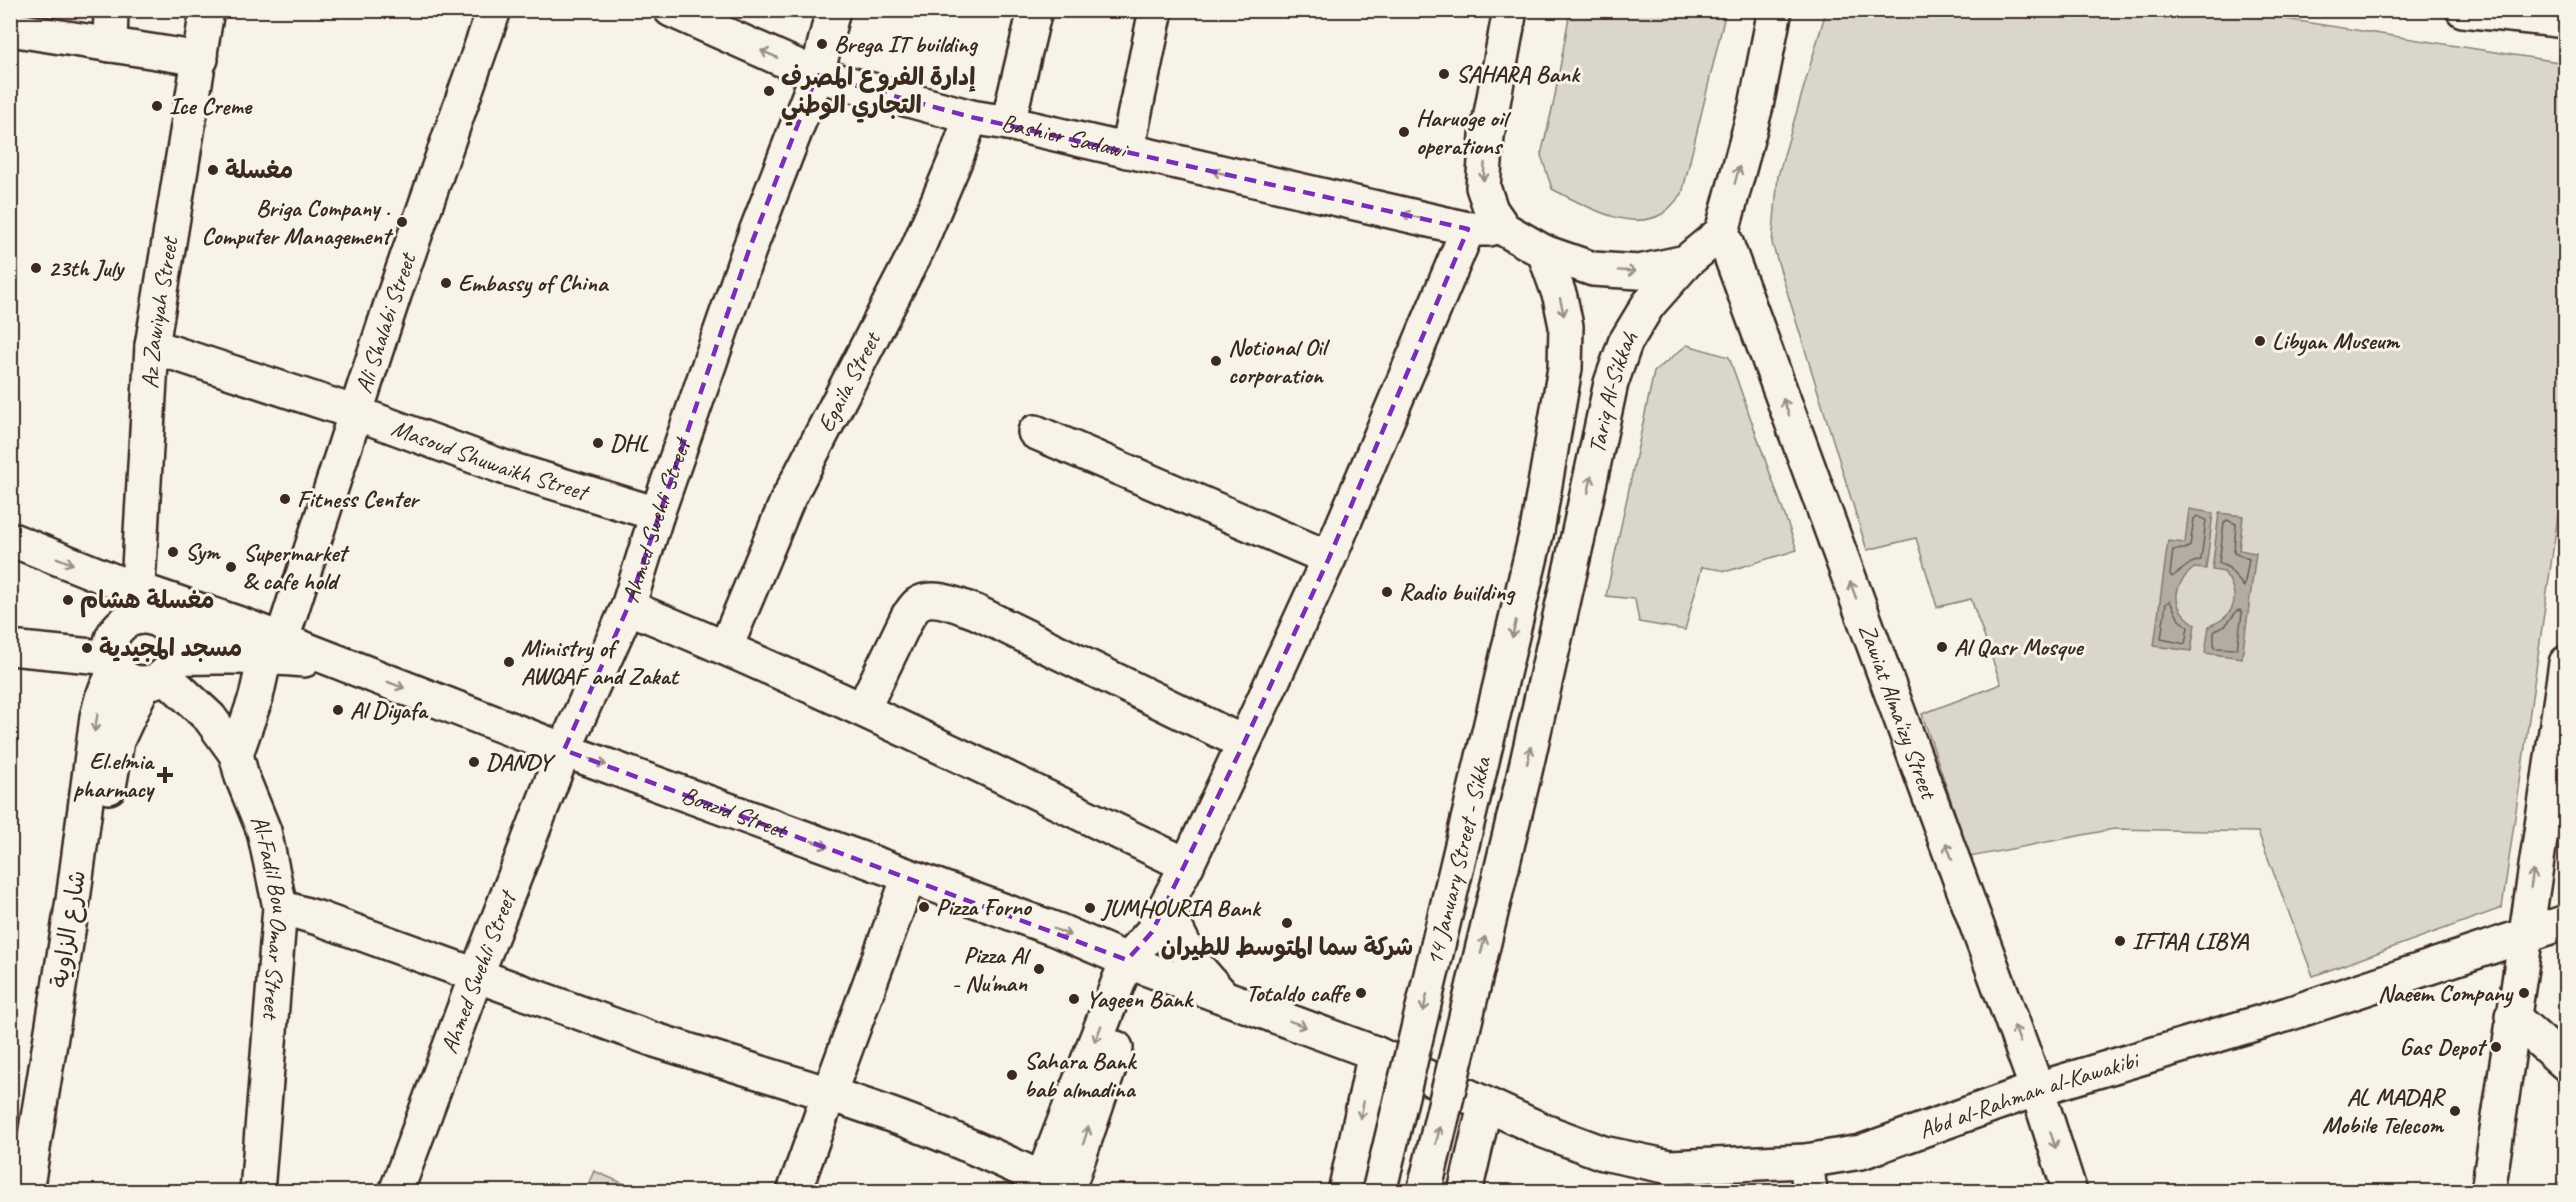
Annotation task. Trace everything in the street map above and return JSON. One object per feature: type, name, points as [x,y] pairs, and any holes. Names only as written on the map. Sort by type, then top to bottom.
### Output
[{"type":"main road","points":[[110,45],[111,10]]},
{"type":"main road","name":"Az Zawiyah Street","points":[[148,663],[112,640],[127,603],[134,429],[150,362],[201,59],[207,10]]},
{"type":"main road","name":"Ali Shalabi Street","points":[[236,754],[356,413],[440,160],[494,10]]},
{"type":"main road","name":"Bashier Sadawi","points":[[671,10],[817,75],[970,117],[1008,123],[1468,229],[1504,229]]},
{"type":"main road","name":"Ahmed Swehli Street","points":[[396,1191],[564,750],[628,607],[657,514],[749,250],[817,75],[833,10]]},
{"type":"main road","points":[[1008,123],[1035,10]]},
{"type":"main road","points":[[1127,151],[1156,10]]},
{"type":"main road","points":[[1510,10],[1487,136],[1483,187],[1491,210],[1504,229],[1544,252],[1593,269],[1639,272],[1686,262]]},
{"type":"main road","points":[[2463,10],[2565,21]]},
{"type":"main road","points":[[1722,232],[1756,106],[1775,11]]},
{"type":"main road","points":[[10,29],[201,59]]},
{"type":"main road","name":"Egaila Street","points":[[726,648],[787,501],[917,250],[955,161],[970,117]]},
{"type":"main road","points":[[280,907],[318,918],[655,1040],[901,1118],[978,1148],[1057,1189],[1136,964],[1244,743],[1329,558],[1468,229]]},
{"type":"main road","name":"Tariq Al-Sikkah","points":[[1577,541],[1611,383],[1625,344],[1648,305],[1686,262],[1722,232]]},
{"type":"main road","name":"Zawiat Alma'izy Street","points":[[1722,232],[2037,1089],[2070,1191]]},
{"type":"main road","name":"Tariq Al-Sikkah","points":[[1537,531],[1565,368],[1566,326],[1560,297],[1544,252]]},
{"type":"main road","name":"Masoud Shuwaikh Street","points":[[150,362],[356,413],[503,467],[657,514]]},
{"type":"main road","points":[[1035,432],[1329,558]]},
{"type":"main road","name":"14 January Street - Sikka","points":[[1379,1191],[1537,531]]},
{"type":"main road","points":[[10,539],[127,603]]},
{"type":"main road","name":"14 January Street - Sikka","points":[[1424,1191],[1526,767],[1577,541]]},
{"type":"main road","points":[[863,709],[908,616],[917,604],[940,601],[976,612],[1244,743]]},
{"type":"main road","name":"Bouzid Street","points":[[127,603],[246,626],[274,647],[341,664],[564,750],[1057,930],[1136,964],[1375,1053]]},
{"type":"main road","name":"Al-Fadil Bou Omar Street","points":[[127,603],[167,627],[148,663],[186,693],[215,722],[236,754],[242,777],[264,831],[280,907],[257,1191]]},
{"type":"main road","points":[[628,607],[863,709],[1186,865]]},
{"type":"main road","points":[[47,1191],[79,955],[108,793],[110,769],[117,741],[148,663],[246,626]]},
{"type":"main road","points":[[10,648],[148,663],[222,658],[274,647]]},
{"type":"main road","name":"شارع الزاوية","points":[[26,1191],[73,900],[97,717],[102,698],[148,663]]},
{"type":"main road","points":[[2488,1191],[2523,937],[2565,663]]},
{"type":"main road","points":[[794,1191],[909,877]]},
{"type":"main road","points":[[1158,920],[1222,996]]},
{"type":"main road","name":"Abd al-Rahman al-Kawakibi","points":[[1375,1053],[1485,1105],[1603,1154],[1670,1167],[1808,1176],[1861,1152],[2037,1089],[2288,1014],[2565,922]]},
{"type":"main road","points":[[2512,1016],[2565,1064]]},
{"type":"main road","points":[[1345,1191],[1375,1053]]},
{"type":"main road","points":[[1465,1191],[1485,1105]]},
{"type":"highlighted area","points":[[817,75],[971,117],[1468,229],[1329,558],[1244,743],[1152,932],[1127,960],[564,750],[628,607],[749,250]]},
{"type":"shaded area","points":[[1570,11],[1726,11],[1682,194],[1662,214],[1649,219],[1621,218],[1591,209],[1552,189],[1541,155],[1554,101]]},
{"type":"shaded area","points":[[1826,11],[2235,11],[2565,63],[2565,466],[2502,908],[2313,976],[2258,832],[2114,829],[1970,857],[1922,714],[2001,684],[1971,599],[1937,607],[1916,538],[1867,550],[1772,243],[1778,176]]},
{"type":"shaded area","points":[[1687,345],[1729,357],[1797,550],[1728,571],[1702,567],[1685,630],[1639,622],[1635,599],[1606,596],[1654,372]]},
{"type":"shaded area","points":[[594,1171],[641,1191],[585,1191]]},
{"type":"water","points":[[2189,509],[2213,513],[2206,569],[2194,568],[2181,582],[2178,589],[2178,604],[2181,611],[2195,624],[2191,651],[2154,646],[2168,541],[2185,543]]},
{"type":"water","points":[[2219,513],[2243,516],[2239,550],[2256,553],[2242,658],[2205,653],[2209,626],[2226,617],[2231,611],[2234,597],[2233,589],[2224,572],[2212,570]]},
{"type":"place","name":"Brega IT building","points":[[822,44]]},
{"type":"place","name":"SAHARA Bank","points":[[1444,74]]},
{"type":"place","name":"إدارة الفروع المصرف التجاري الوطني","points":[[769,91]]},
{"type":"place","name":"Ice Creme","points":[[157,106]]},
{"type":"place","name":"Haruoge oil operations","points":[[1404,132]]},
{"type":"place","name":"مغسلة","points":[[213,170]]},
{"type":"place","name":"Briga Company . Computer Management","points":[[402,222]]},
{"type":"place","name":"23th July","points":[[36,268]]},
{"type":"place","name":"Embassy of China","points":[[446,283]]},
{"type":"place","name":"Libyan Museum","points":[[2260,341]]},
{"type":"place","name":"Notional Oil corporation","points":[[1216,361]]},
{"type":"place","name":"DHL","points":[[598,443]]},
{"type":"place","name":"Fitness Center","points":[[285,499]]},
{"type":"place","name":"Sym","points":[[173,552]]},
{"type":"place","name":"Supermarket & cafe hold","points":[[231,567]]},
{"type":"place","name":"Radio building","points":[[1387,592]]},
{"type":"place","name":"مغسلة هشام","points":[[68,600]]},
{"type":"place","name":"Al Qasr Mosque","points":[[1942,647]]},
{"type":"place","name":"مسجد المجيدية","points":[[87,648]]},
{"type":"place","name":"Ministry of AWQAF and Zakat","points":[[509,662]]},
{"type":"place","name":"Al Diyafa","points":[[338,710]]},
{"type":"place","name":"DANDY","points":[[474,762]]},
{"type":"place","name":"El.elmia pharmacy","points":[[165,775]]},
{"type":"place","name":"Pizza Forno","points":[[924,907]]},
{"type":"place","name":"JUMHOURIA Bank","points":[[1090,908]]},
{"type":"place","name":"شركة سما المتوسط للطيران","points":[[1287,923]]},
{"type":"place","name":"IFTAA LIBYA","points":[[2120,941]]},
{"type":"place","name":"Pizza Al - Nu'man","points":[[1039,969]]},
{"type":"place","name":"Totaldo caffe","points":[[1361,993]]},
{"type":"place","name":"Naeem Company","points":[[2524,993]]},
{"type":"place","name":"Yageen Bank","points":[[1074,999]]},
{"type":"place","name":"Gas Depot","points":[[2496,1047]]},
{"type":"place","name":"Sahara Bank bab almadina","points":[[1012,1075]]},
{"type":"place","name":"AL MADAR Mobile Telecom","points":[[2455,1111]]}]
